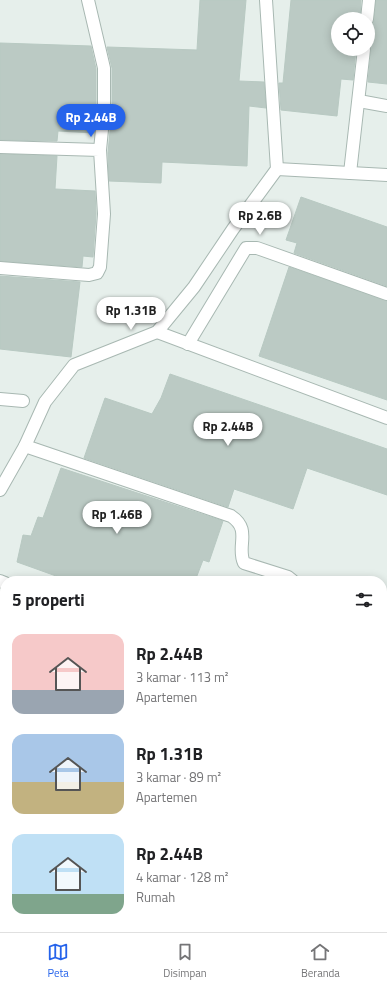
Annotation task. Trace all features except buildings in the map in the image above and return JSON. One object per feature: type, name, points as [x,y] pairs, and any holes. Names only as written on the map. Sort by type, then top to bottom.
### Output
[{"type":"street","points":[[0,268],[89,275],[96,273],[100,268],[104,214],[100,150],[104,110],[104,68],[88,0]]},
{"type":"street","points":[[0,490],[25,446],[45,402],[74,365],[157,332],[194,287],[233,229],[277,169],[266,0]]},
{"type":"street","points":[[368,12],[369,0]]},
{"type":"street","points":[[350,172],[363,56]]},
{"type":"street","points":[[359,101],[387,106]]},
{"type":"street","points":[[0,147],[100,150]]},
{"type":"street","points":[[277,169],[387,175]]},
{"type":"street","points":[[188,344],[246,248],[257,248],[387,294]]},
{"type":"street","points":[[157,332],[387,418]]},
{"type":"street","points":[[0,399],[23,400]]},
{"type":"street","points":[[25,446],[230,516],[237,520],[242,534],[242,559],[244,563],[285,576]]}]
